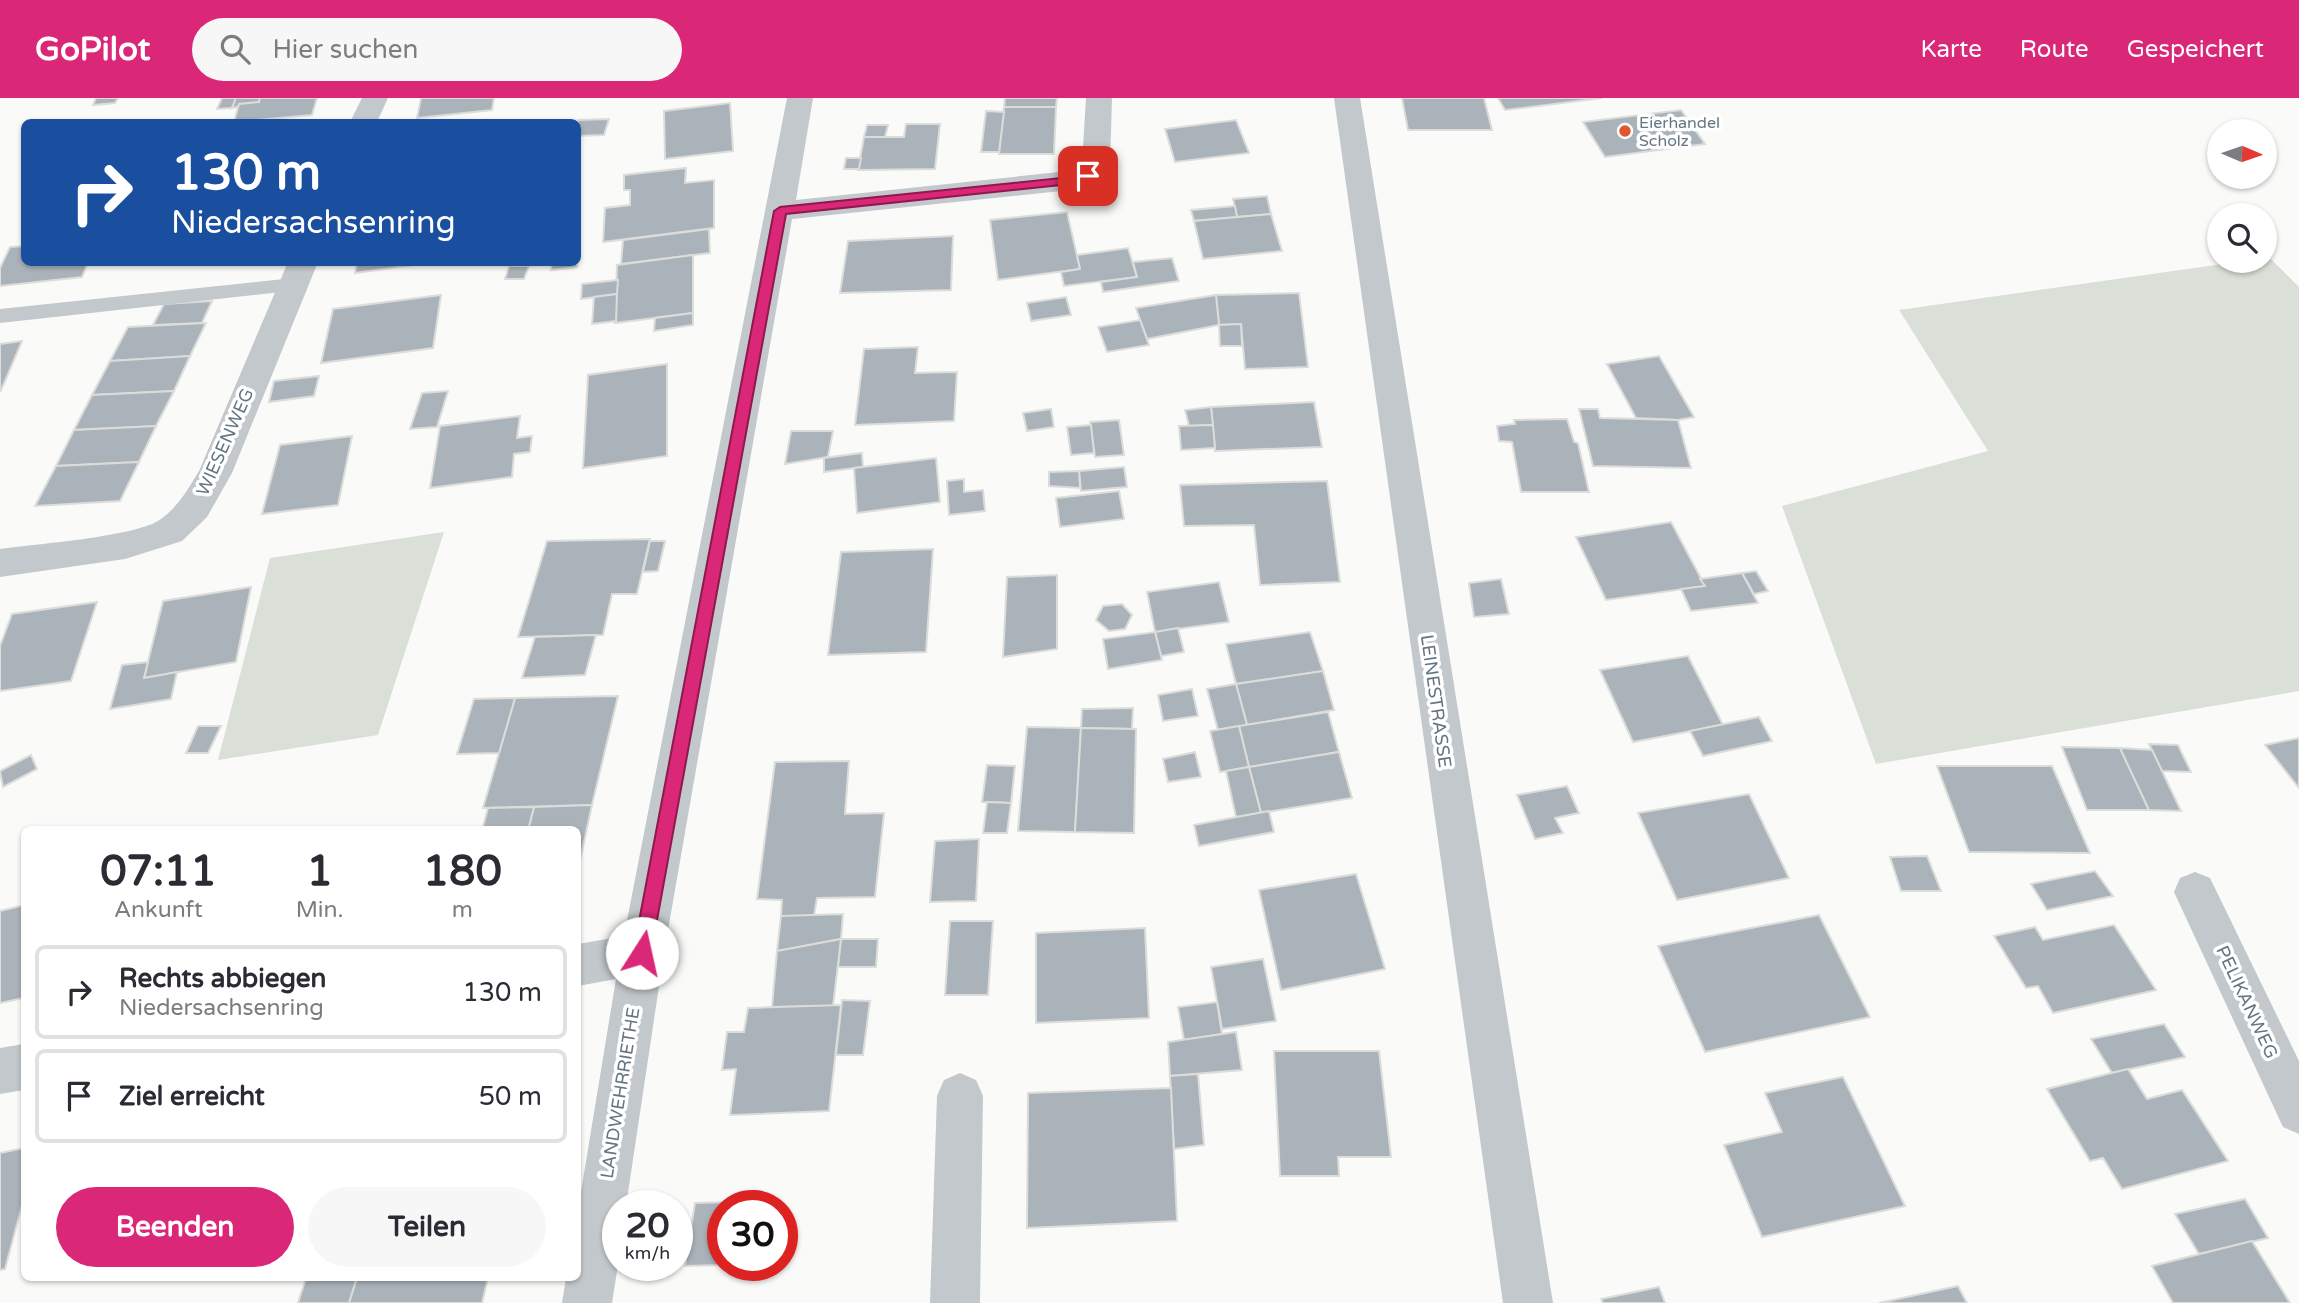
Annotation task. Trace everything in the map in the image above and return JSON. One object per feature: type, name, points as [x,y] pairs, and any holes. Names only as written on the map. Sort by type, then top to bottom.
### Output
[{"type":"street","points":[[365,119],[375,98]]},
{"type":"street","name":"LANDWEHRRIETHE","points":[[587,1303],[642,953],[800,98]]},
{"type":"street","points":[[780,211],[1071,181],[1088,176],[1096,166],[1099,98]]},
{"type":"street","name":"LEINESTRASSE","points":[[1347,98],[1528,1303]]},
{"type":"street","name":"WIESENWEG","points":[[0,563],[125,545],[170,530],[195,508],[215,473],[298,274]]},
{"type":"street","name":"PELIKANWEG","points":[[2195,892],[2299,1111]]},
{"type":"street","points":[[581,964],[642,953]]},
{"type":"street","points":[[0,1071],[21,1068]]},
{"type":"street","points":[[955,1303],[960,1096]]},
{"type":"lane","points":[[0,316],[298,274]]},
{"type":"shaded area","points":[[2277,265],[2299,287],[2299,691],[1876,764],[1782,506],[1988,451],[1899,310],[2207,266],[2207,273],[2277,273]]},
{"type":"shaded area","points":[[444,532],[378,735],[218,760],[270,558]]},
{"type":"building","points":[[96,98],[118,98],[115,103],[93,105]]},
{"type":"building","points":[[222,98],[236,98],[232,108],[217,109]]},
{"type":"building","points":[[236,98],[260,98],[259,102],[232,108]]},
{"type":"building","points":[[260,98],[317,98],[312,115],[235,119],[239,104],[259,102]]},
{"type":"building","points":[[421,98],[494,98],[492,110],[417,118]]},
{"type":"building","points":[[1005,98],[1057,98],[1056,107],[1004,107]]},
{"type":"building","points":[[1402,98],[1484,98],[1492,130],[1408,130]]},
{"type":"building","points":[[1498,98],[1602,98],[1505,110]]},
{"type":"building","points":[[730,103],[733,151],[665,159],[664,111]]},
{"type":"building","points":[[1004,107],[1056,107],[1054,154],[999,154]]},
{"type":"building","points":[[1681,110],[1705,144],[1605,157],[1583,122]]},
{"type":"building","points":[[986,111],[1004,112],[999,152],[981,152]]},
{"type":"building","points":[[609,119],[604,135],[581,136],[581,120]]},
{"type":"building","points":[[1236,120],[1249,153],[1175,162],[1165,129]]},
{"type":"building","points":[[906,124],[940,124],[935,169],[858,170],[864,137],[904,137]]},
{"type":"building","points":[[867,125],[888,125],[885,137],[864,137]]},
{"type":"building","points":[[846,158],[861,158],[859,169],[844,169]]},
{"type":"building","points":[[686,168],[685,183],[714,180],[714,228],[603,242],[605,208],[630,205],[630,190],[624,190],[624,175]]},
{"type":"building","points":[[1267,196],[1271,214],[1237,217],[1233,199]]},
{"type":"building","points":[[1235,206],[1237,217],[1194,221],[1191,210]]},
{"type":"building","points":[[1067,212],[1080,269],[998,280],[990,220]]},
{"type":"building","points":[[1271,214],[1282,251],[1203,259],[1194,221]]},
{"type":"building","points":[[709,229],[710,253],[621,264],[623,240]]},
{"type":"building","points":[[953,236],[951,290],[840,293],[848,241]]},
{"type":"building","points":[[21,246],[21,266],[86,266],[82,277],[0,286],[0,268],[10,247]]},
{"type":"building","points":[[1128,248],[1137,277],[1064,286],[1061,272],[1080,269],[1077,255]]},
{"type":"building","points":[[693,255],[693,313],[615,323],[617,265]]},
{"type":"building","points":[[1172,258],[1179,281],[1103,292],[1101,282],[1137,277],[1133,262]]},
{"type":"building","points":[[356,266],[407,266],[355,273]]},
{"type":"building","points":[[509,266],[529,266],[524,279],[505,279]]},
{"type":"building","points":[[552,266],[577,266],[577,267],[551,270]]},
{"type":"building","points":[[618,280],[617,294],[581,299],[582,284]]},
{"type":"building","points":[[1299,293],[1308,367],[1245,369],[1241,324],[1219,325],[1216,295]]},
{"type":"building","points":[[617,294],[616,321],[592,324],[594,297]]},
{"type":"building","points":[[441,295],[433,348],[321,363],[333,309]]},
{"type":"building","points":[[1216,295],[1219,325],[1147,339],[1136,308]]},
{"type":"building","points":[[1066,297],[1071,315],[1031,321],[1027,303]]},
{"type":"building","points":[[212,301],[202,323],[153,325],[164,304]]},
{"type":"building","points":[[693,313],[693,325],[654,331],[655,318]]},
{"type":"building","points":[[1140,320],[1149,345],[1107,352],[1098,327]]},
{"type":"building","points":[[206,323],[190,356],[110,361],[128,327]]},
{"type":"building","points":[[1241,324],[1242,346],[1220,346],[1219,325]]},
{"type":"building","points":[[22,341],[5,381],[0,392],[0,344]]},
{"type":"building","points":[[918,347],[915,373],[957,372],[954,421],[855,425],[864,349]]},
{"type":"building","points":[[190,356],[174,391],[92,395],[110,361]]},
{"type":"building","points":[[1659,356],[1694,417],[1678,420],[1636,418],[1607,364]]},
{"type":"building","points":[[667,364],[667,456],[583,468],[588,375]]},
{"type":"building","points":[[319,376],[314,396],[269,402],[274,381]]},
{"type":"building","points":[[174,391],[156,426],[74,430],[92,395]]},
{"type":"building","points":[[448,391],[437,427],[410,429],[422,393]]},
{"type":"building","points":[[1314,402],[1322,447],[1215,451],[1211,407]]},
{"type":"building","points":[[1211,407],[1213,425],[1189,426],[1185,410]]},
{"type":"building","points":[[1051,409],[1054,427],[1027,431],[1023,413]]},
{"type":"building","points":[[1579,409],[1598,409],[1600,418],[1678,420],[1691,468],[1593,466]]},
{"type":"building","points":[[520,416],[517,438],[532,436],[530,452],[514,454],[512,477],[430,488],[440,426]]},
{"type":"building","points":[[1567,419],[1574,442],[1578,443],[1589,492],[1521,492],[1512,442],[1499,441],[1497,426],[1515,424],[1514,420]]},
{"type":"building","points":[[1119,420],[1124,455],[1095,457],[1090,422]]},
{"type":"building","points":[[1091,425],[1094,453],[1071,455],[1067,427]]},
{"type":"building","points":[[1213,425],[1215,448],[1181,450],[1179,426]]},
{"type":"building","points":[[156,426],[139,462],[56,466],[74,430]]},
{"type":"building","points":[[791,431],[833,431],[828,457],[785,464]]},
{"type":"building","points":[[352,436],[338,505],[262,514],[280,445]]},
{"type":"building","points":[[862,453],[863,467],[824,472],[824,458]]},
{"type":"building","points":[[936,458],[940,502],[857,513],[854,468]]},
{"type":"building","points":[[139,462],[120,501],[35,506],[56,466]]},
{"type":"building","points":[[1124,467],[1127,487],[1081,491],[1079,471]]},
{"type":"building","points":[[1079,471],[1080,488],[1049,486],[1049,472]]},
{"type":"building","points":[[964,479],[964,492],[983,490],[985,511],[949,515],[947,481]]},
{"type":"building","points":[[1327,481],[1340,582],[1260,585],[1254,525],[1184,526],[1180,485]]},
{"type":"building","points":[[1119,491],[1124,519],[1060,527],[1056,498]]},
{"type":"building","points":[[1671,522],[1705,586],[1606,600],[1576,537]]},
{"type":"building","points":[[650,539],[637,594],[612,594],[603,635],[518,637],[547,541]]},
{"type":"building","points":[[650,541],[665,541],[658,571],[643,572]]},
{"type":"building","points":[[933,549],[926,652],[828,655],[841,552]]},
{"type":"building","points":[[1756,571],[1768,591],[1754,594],[1742,573]]},
{"type":"building","points":[[1742,573],[1758,603],[1691,611],[1681,589],[1705,586],[1700,579]]},
{"type":"building","points":[[1057,575],[1057,649],[1003,657],[1007,577]]},
{"type":"building","points":[[1501,579],[1509,614],[1474,617],[1469,583]]},
{"type":"building","points":[[1219,582],[1229,622],[1155,632],[1147,592]]},
{"type":"building","points":[[251,587],[236,662],[144,678],[163,601]]},
{"type":"building","points":[[97,602],[71,681],[0,691],[0,646],[12,614]]},
{"type":"building","points":[[1122,604],[1132,615],[1125,629],[1109,631],[1096,620],[1103,606]]},
{"type":"building","points":[[1178,628],[1184,652],[1161,656],[1155,632]]},
{"type":"building","points":[[1155,632],[1162,660],[1108,669],[1103,639]]},
{"type":"building","points":[[1310,632],[1323,671],[1236,684],[1226,644]]},
{"type":"building","points":[[596,635],[585,675],[522,678],[535,637]]},
{"type":"building","points":[[1688,656],[1723,725],[1633,742],[1600,670]]},
{"type":"building","points":[[148,662],[144,678],[177,672],[171,699],[110,709],[122,665]]},
{"type":"building","points":[[1323,671],[1334,710],[1247,725],[1236,684]]},
{"type":"building","points":[[1236,684],[1247,725],[1218,730],[1207,689]]},
{"type":"building","points":[[1192,689],[1198,716],[1163,721],[1158,695]]},
{"type":"building","points":[[618,696],[592,805],[483,808],[515,698]]},
{"type":"building","points":[[515,698],[499,753],[457,754],[474,699]]},
{"type":"building","points":[[1133,708],[1132,729],[1081,728],[1082,709]]},
{"type":"building","points":[[1328,712],[1339,752],[1249,767],[1239,726]]},
{"type":"building","points":[[1759,717],[1772,741],[1703,756],[1690,731]]},
{"type":"building","points":[[198,726],[221,726],[208,753],[186,753]]},
{"type":"building","points":[[1239,726],[1249,767],[1220,772],[1210,731]]},
{"type":"building","points":[[1027,727],[1081,728],[1075,832],[1018,831]]},
{"type":"building","points":[[1081,728],[1136,729],[1134,833],[1075,832]]},
{"type":"building","points":[[2299,738],[2299,788],[2265,745]]},
{"type":"building","points":[[2149,744],[2178,745],[2191,772],[2162,771]]},
{"type":"building","points":[[2062,747],[2120,748],[2149,810],[2087,810]]},
{"type":"building","points":[[2120,748],[2152,750],[2181,811],[2149,810]]},
{"type":"building","points":[[1195,752],[1201,777],[1168,782],[1163,759]]},
{"type":"building","points":[[1339,752],[1352,798],[1261,813],[1249,767]]},
{"type":"building","points":[[31,755],[37,769],[3,787],[0,771]]},
{"type":"building","points":[[849,761],[845,814],[884,813],[875,897],[817,898],[814,916],[781,916],[782,900],[757,899],[775,762]]},
{"type":"building","points":[[987,765],[1015,766],[1011,803],[982,802]]},
{"type":"building","points":[[1937,766],[2052,766],[2090,853],[1969,852]]},
{"type":"building","points":[[1249,767],[1261,813],[1236,817],[1226,771]]},
{"type":"building","points":[[1567,786],[1579,813],[1555,818],[1563,833],[1535,839],[1517,795]]},
{"type":"building","points":[[1749,794],[1789,878],[1677,900],[1638,813]]},
{"type":"building","points":[[987,802],[1011,803],[1007,833],[983,833]]},
{"type":"building","points":[[592,805],[581,856],[581,826],[529,826],[534,807]]},
{"type":"building","points":[[534,807],[529,826],[483,826],[488,808]]},
{"type":"building","points":[[1269,811],[1274,832],[1199,846],[1194,825]]},
{"type":"building","points":[[979,839],[976,901],[930,902],[935,841]]},
{"type":"building","points":[[1927,856],[1941,891],[1901,891],[1890,857]]},
{"type":"building","points":[[2095,871],[2113,896],[2047,910],[2031,884]]},
{"type":"building","points":[[1356,874],[1385,969],[1281,990],[1259,890]]},
{"type":"building","points":[[21,906],[21,999],[0,1003],[0,911]]},
{"type":"building","points":[[843,914],[841,939],[777,951],[781,916]]},
{"type":"building","points":[[1819,915],[1870,1017],[1705,1052],[1658,946]]},
{"type":"building","points":[[950,921],[993,921],[988,995],[945,995]]},
{"type":"building","points":[[2114,925],[2156,990],[2053,1013],[2038,986],[2026,988],[1994,936],[2035,927],[2043,940]]},
{"type":"building","points":[[1145,928],[1149,1018],[1036,1023],[1036,933]]},
{"type":"building","points":[[841,939],[878,939],[876,967],[838,967]]},
{"type":"building","points":[[841,939],[833,1006],[772,1007],[777,951]]},
{"type":"building","points":[[1263,959],[1276,1021],[1222,1029],[1211,967]]},
{"type":"building","points":[[842,1000],[870,1001],[863,1055],[836,1055]]},
{"type":"building","points":[[1217,1002],[1222,1034],[1184,1040],[1178,1007]]},
{"type":"building","points":[[841,1005],[829,1111],[730,1115],[736,1069],[722,1070],[727,1032],[744,1032],[748,1008]]},
{"type":"building","points":[[2164,1024],[2185,1057],[2112,1073],[2091,1039]]},
{"type":"building","points":[[1236,1032],[1242,1070],[1170,1076],[1168,1042]]},
{"type":"building","points":[[1274,1051],[1379,1051],[1391,1157],[1338,1157],[1339,1176],[1280,1176]]},
{"type":"building","points":[[2128,1069],[2147,1099],[2182,1090],[2228,1161],[2122,1189],[2103,1158],[2090,1161],[2047,1089]]},
{"type":"building","points":[[1198,1074],[1204,1145],[1174,1149],[1170,1076]]},
{"type":"building","points":[[1843,1077],[1905,1206],[1762,1237],[1724,1145],[1782,1132],[1765,1093]]},
{"type":"building","points":[[1171,1088],[1177,1221],[1027,1228],[1028,1093]]},
{"type":"building","points":[[21,1149],[21,1209],[5,1269],[0,1270],[0,1153]]},
{"type":"building","points":[[2245,1199],[2268,1238],[2199,1254],[2175,1214]]},
{"type":"building","points":[[695,1203],[707,1203],[707,1265],[693,1266]]},
{"type":"building","points":[[2252,1241],[2290,1303],[2173,1303],[2152,1266]]},
{"type":"building","points":[[305,1281],[356,1281],[349,1303],[298,1303]]},
{"type":"building","points":[[356,1281],[487,1281],[482,1303],[349,1303]]},
{"type":"building","points":[[1958,1286],[1967,1303],[1879,1303]]},
{"type":"building","points":[[1659,1287],[1665,1303],[1603,1303],[1601,1299]]},
{"type":"place","name":"Eierhandel Scholz","points":[[1625,131]]},
{"type":"route","points":[[642,953],[780,211],[1071,181],[1088,176]]}]
